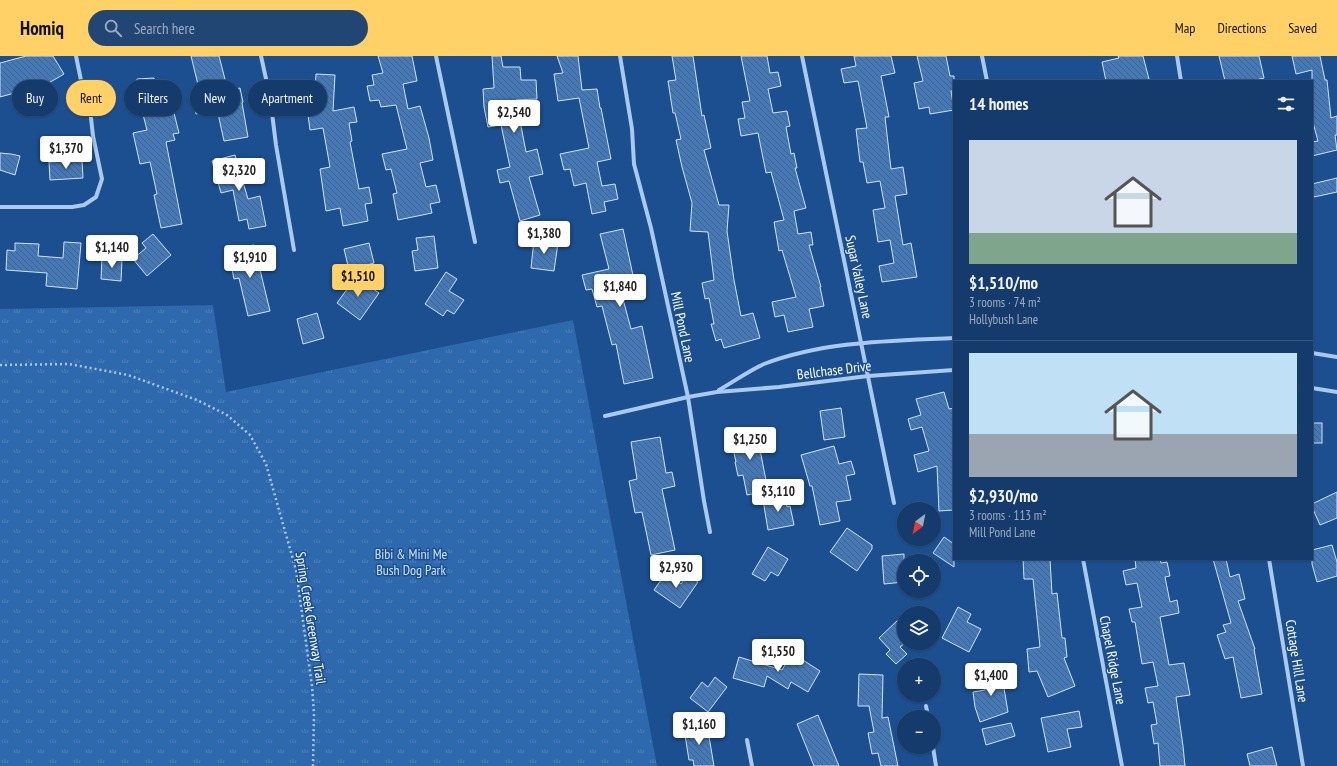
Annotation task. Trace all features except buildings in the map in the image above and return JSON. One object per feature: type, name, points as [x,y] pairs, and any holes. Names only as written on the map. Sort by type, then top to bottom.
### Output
[{"type":"street","points":[[0,207],[72,207],[84,205],[96,197],[102,179],[92,136],[90,108],[83,90],[76,56]]},
{"type":"street","points":[[260,56],[270,97],[276,145],[294,250]]},
{"type":"street","points":[[436,56],[475,242]]},
{"type":"street","name":"Mill Pond Lane","points":[[620,56],[632,130],[634,164],[651,228],[688,397],[710,532]]},
{"type":"street","name":"Sugar Valley Lane","points":[[802,56],[894,503]]},
{"type":"street","points":[[982,56],[987,80]]},
{"type":"street","points":[[1177,56],[1182,80]]},
{"type":"street","name":"Bellchase Drive","points":[[717,392],[763,364],[812,349],[861,343],[953,338]]},
{"type":"street","points":[[1313,352],[1337,357]]},
{"type":"street","name":"Bellchase Drive","points":[[606,416],[688,397],[717,392],[778,387],[868,376],[953,370]]},
{"type":"street","points":[[1313,388],[1337,392]]},
{"type":"street","name":"Chapel Ridge Lane","points":[[1083,560],[1122,766]]},
{"type":"street","name":"Cottage Hill Lane","points":[[1269,560],[1303,766]]},
{"type":"street","points":[[926,706],[927,710]]},
{"type":"street","points":[[747,740],[752,766]]},
{"type":"street","points":[[934,754],[936,766]]},
{"type":"path","name":"Spring Creek Greenway Trail","points":[[0,365],[69,364],[128,375],[197,400],[227,415],[250,435],[266,464],[296,570],[312,686],[314,714],[313,766]]},
{"type":"green space","name":"Bibi & Mini Me Bush Dog Park","points":[[213,305],[226,392],[573,320],[657,766],[0,766],[0,309]]}]
